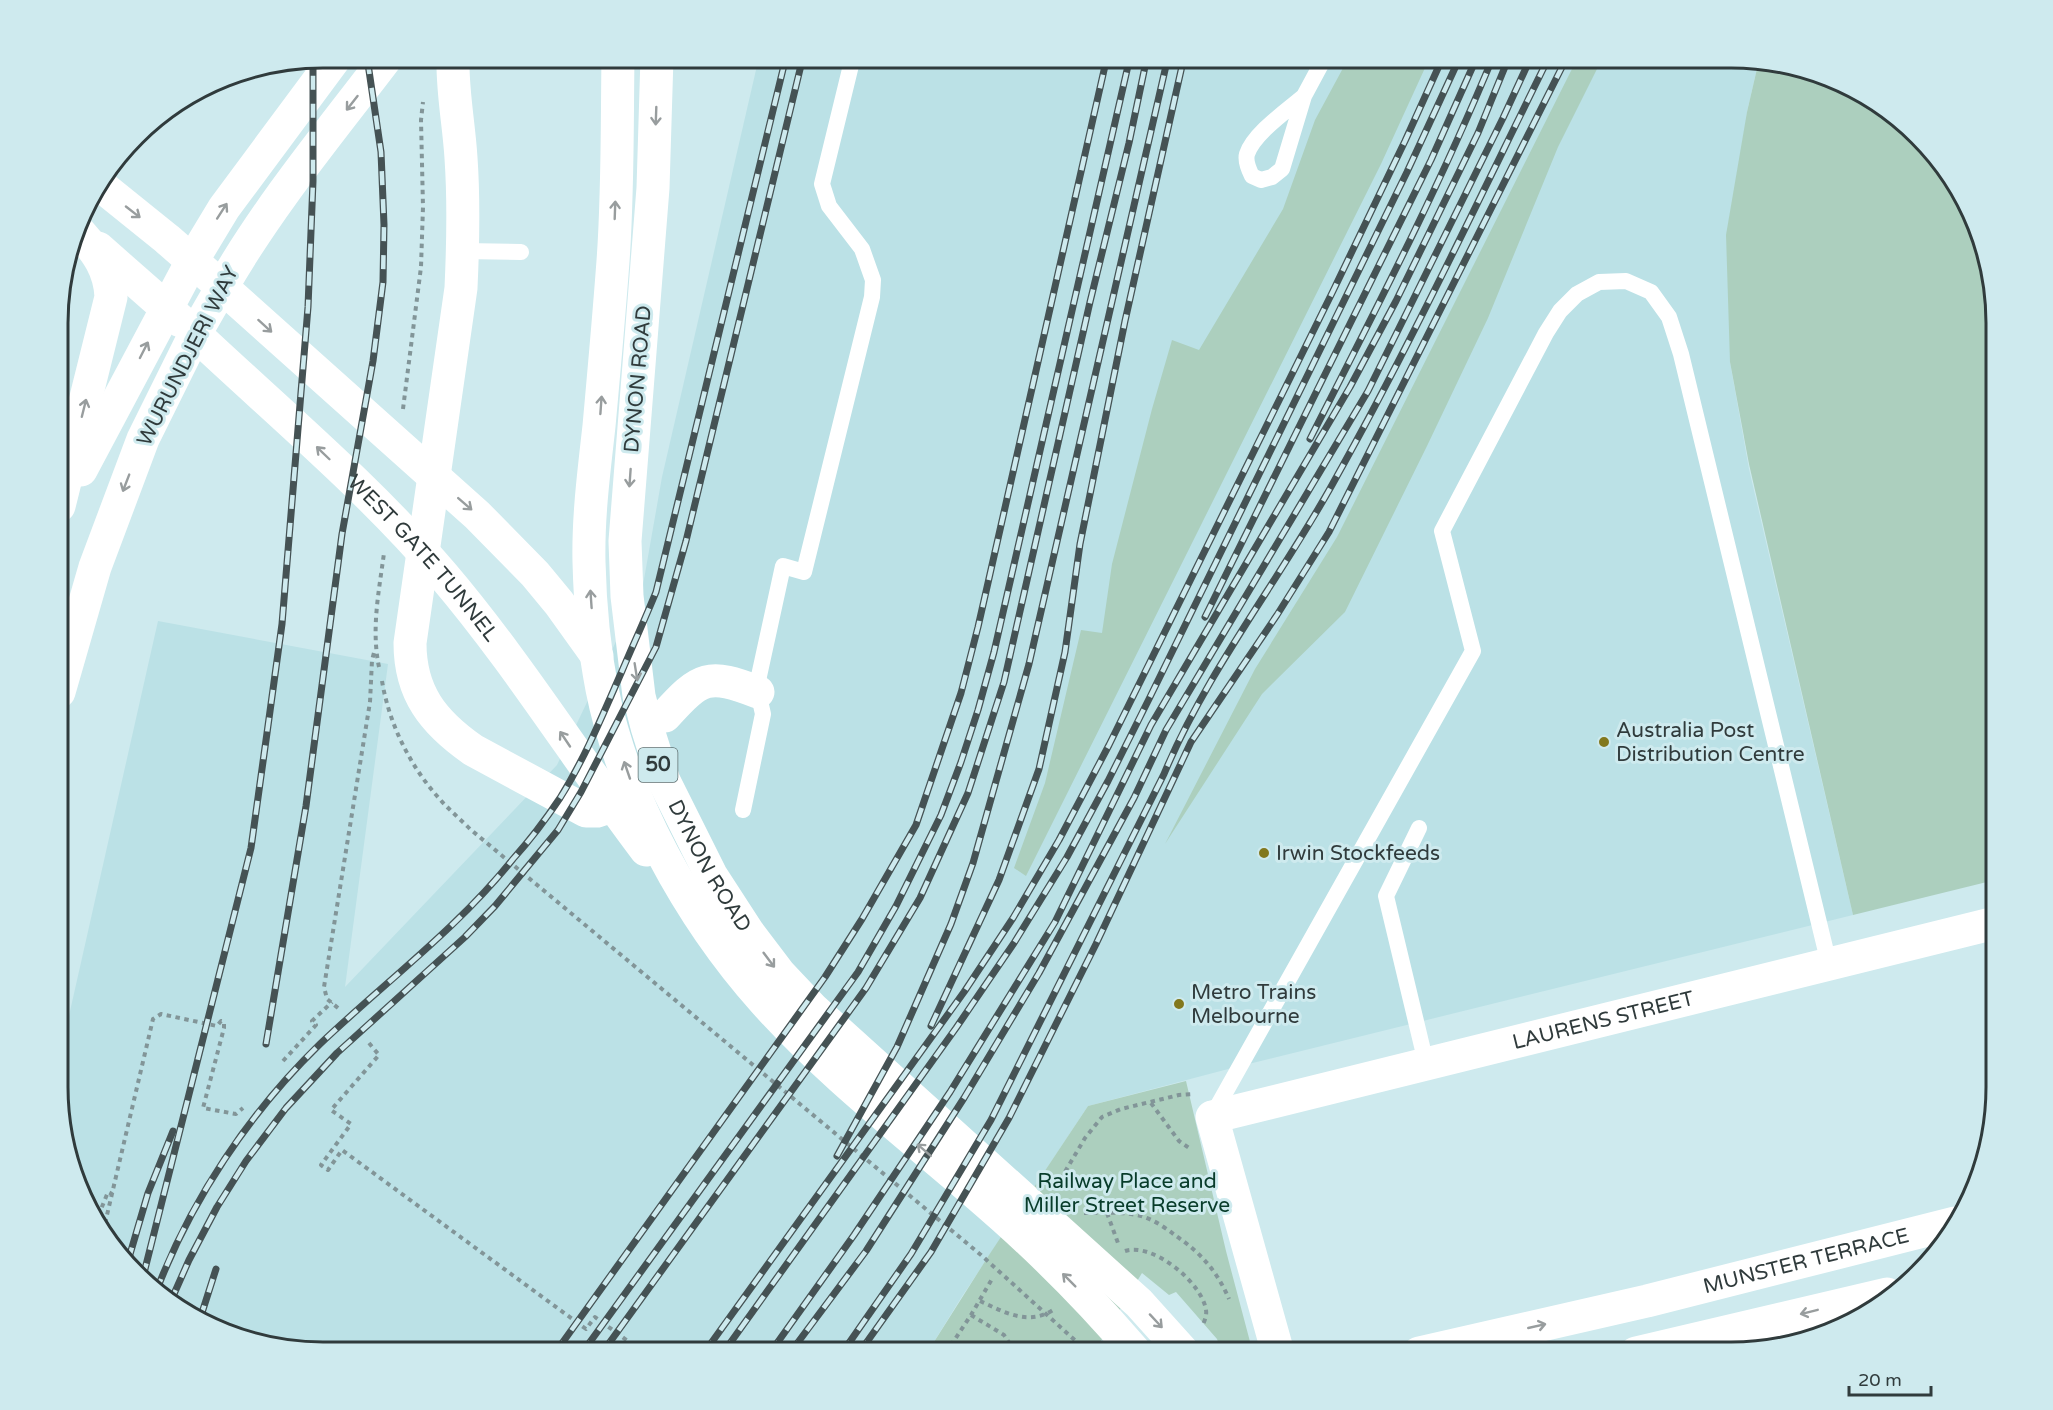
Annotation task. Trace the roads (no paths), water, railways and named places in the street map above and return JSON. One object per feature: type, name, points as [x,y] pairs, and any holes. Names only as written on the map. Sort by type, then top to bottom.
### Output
[{"type":"main road","name":"WURUNDJERI WAY","points":[[68,497],[166,308],[224,208],[328,68]]},
{"type":"main road","name":"WURUNDJERI WAY","points":[[68,661],[109,527],[143,439],[195,334],[243,250],[379,68]]},
{"type":"main road","points":[[453,68],[462,160],[461,288],[410,643],[410,662],[425,704],[440,723],[473,750],[586,811],[606,808]]},
{"type":"main road","name":"DYNON ROAD","points":[[618,68],[613,259],[590,528],[590,572],[602,688],[609,718],[630,781],[672,872],[713,937],[765,1002],[828,1066],[1004,1219],[1069,1280],[1126,1342]]},
{"type":"main road","name":"DYNON ROAD","points":[[657,68],[653,188],[627,504],[625,566],[639,696],[664,781],[711,875],[748,932],[779,973],[813,1009],[1139,1303],[1195,1342]]},
{"type":"main road","points":[[105,189],[167,238],[477,514],[535,574],[598,657],[664,781]]},
{"type":"main road","name":"WEST GATE TUNNEL","points":[[83,235],[195,334],[396,522],[501,646],[575,753],[713,937]]},
{"type":"main road","points":[[68,470],[111,297],[109,278],[103,262],[83,237]]},
{"type":"main road","points":[[665,716],[701,682],[729,681],[758,692]]},
{"type":"main road","name":"LAURENS STREET","points":[[1204,1105],[1426,1063],[1986,925]]},
{"type":"main road","points":[[1204,1105],[1221,1154],[1275,1342]]},
{"type":"main road","name":"MUNSTER TERRACE","points":[[1467,1342],[1647,1301],[1756,1273],[1939,1234]]},
{"type":"main road","points":[[1756,1273],[1768,1323]]},
{"type":"main road","points":[[1690,1290],[1704,1342]]},
{"type":"main road","points":[[1716,1342],[1768,1323],[1877,1296]]},
{"type":"main road","points":[[1647,1301],[1650,1342]]},
{"type":"lane","points":[[743,810],[763,714],[758,692],[759,676],[783,566],[804,572],[872,297],[873,280],[862,249],[829,206],[822,184],[850,68]]},
{"type":"lane","points":[[1304,96],[1257,138],[1246,154],[1252,176],[1261,180],[1272,177],[1282,169],[1304,96],[1319,68]]},
{"type":"lane","points":[[463,251],[521,252]]},
{"type":"lane","points":[[1204,1105],[1473,651],[1442,531],[1546,333],[1560,311],[1577,294],[1599,282],[1626,281],[1651,292],[1669,317],[1681,354],[1829,964]]},
{"type":"lane","points":[[1419,828],[1386,896],[1426,1063]]},
{"type":"railway","points":[[145,1270],[251,848],[282,624],[308,307],[313,181],[313,68]]},
{"type":"railway","points":[[266,1044],[306,806],[342,534],[373,361],[383,282],[384,225],[381,152],[369,68]]},
{"type":"railway","points":[[159,1284],[186,1224],[205,1191],[224,1159],[269,1099],[320,1044],[444,932],[491,885],[543,822],[578,767],[601,720],[656,592],[783,68]]},
{"type":"railway","points":[[174,1295],[217,1207],[246,1161],[286,1108],[337,1053],[465,937],[495,906],[558,830],[581,792],[656,647],[686,541],[800,68]]},
{"type":"railway","points":[[563,1342],[825,977],[862,919],[916,825],[961,693],[978,627],[1105,68]]},
{"type":"railway","points":[[590,1342],[858,972],[896,906],[941,815],[978,710],[994,652],[1127,68]]},
{"type":"railway","points":[[610,1342],[866,988],[920,898],[968,793],[1004,682],[1145,68]]},
{"type":"railway","points":[[837,1156],[897,1047],[951,924],[973,863],[1029,664],[1165,68]]},
{"type":"railway","points":[[931,1026],[999,880],[1039,769],[1065,652],[1080,544],[1125,321],[1182,68]]},
{"type":"railway","points":[[712,1342],[964,992],[1013,918],[1059,840],[1109,745],[1333,291],[1438,68]]},
{"type":"railway","points":[[731,1342],[956,1028],[1014,943],[1067,857],[1149,699],[1407,172],[1455,68]]},
{"type":"railway","points":[[1205,617],[1431,160],[1472,68]]},
{"type":"railway","points":[[1310,439],[1428,202],[1488,68]]},
{"type":"railway","points":[[778,1342],[854,1235],[950,1092],[1055,922],[1151,725],[1350,387],[1396,301],[1478,133],[1505,68]]},
{"type":"railway","points":[[798,1342],[866,1251],[964,1098],[1039,973],[1134,798],[1166,730],[1368,391],[1526,68]]},
{"type":"railway","points":[[850,1342],[911,1254],[991,1120],[1181,736],[1222,663],[1311,521],[1361,433],[1544,68]]},
{"type":"railway","points":[[867,1342],[931,1252],[1009,1118],[1096,944],[1191,742],[1277,615],[1329,532],[1561,68]]},
{"type":"railway","points":[[130,1255],[148,1193],[173,1131]]},
{"type":"railway","points":[[202,1312],[216,1269]]},
{"type":"place","name":"Australia Post Distribution Centre","points":[[1604,742]]},
{"type":"place","name":"Irwin Stockfeeds","points":[[1264,853]]},
{"type":"place","name":"Metro Trains Melbourne","points":[[1179,1004]]},
{"type":"park label","name":"Railway Place and Miller Street Reserve","points":[[1127,1193]]}]
